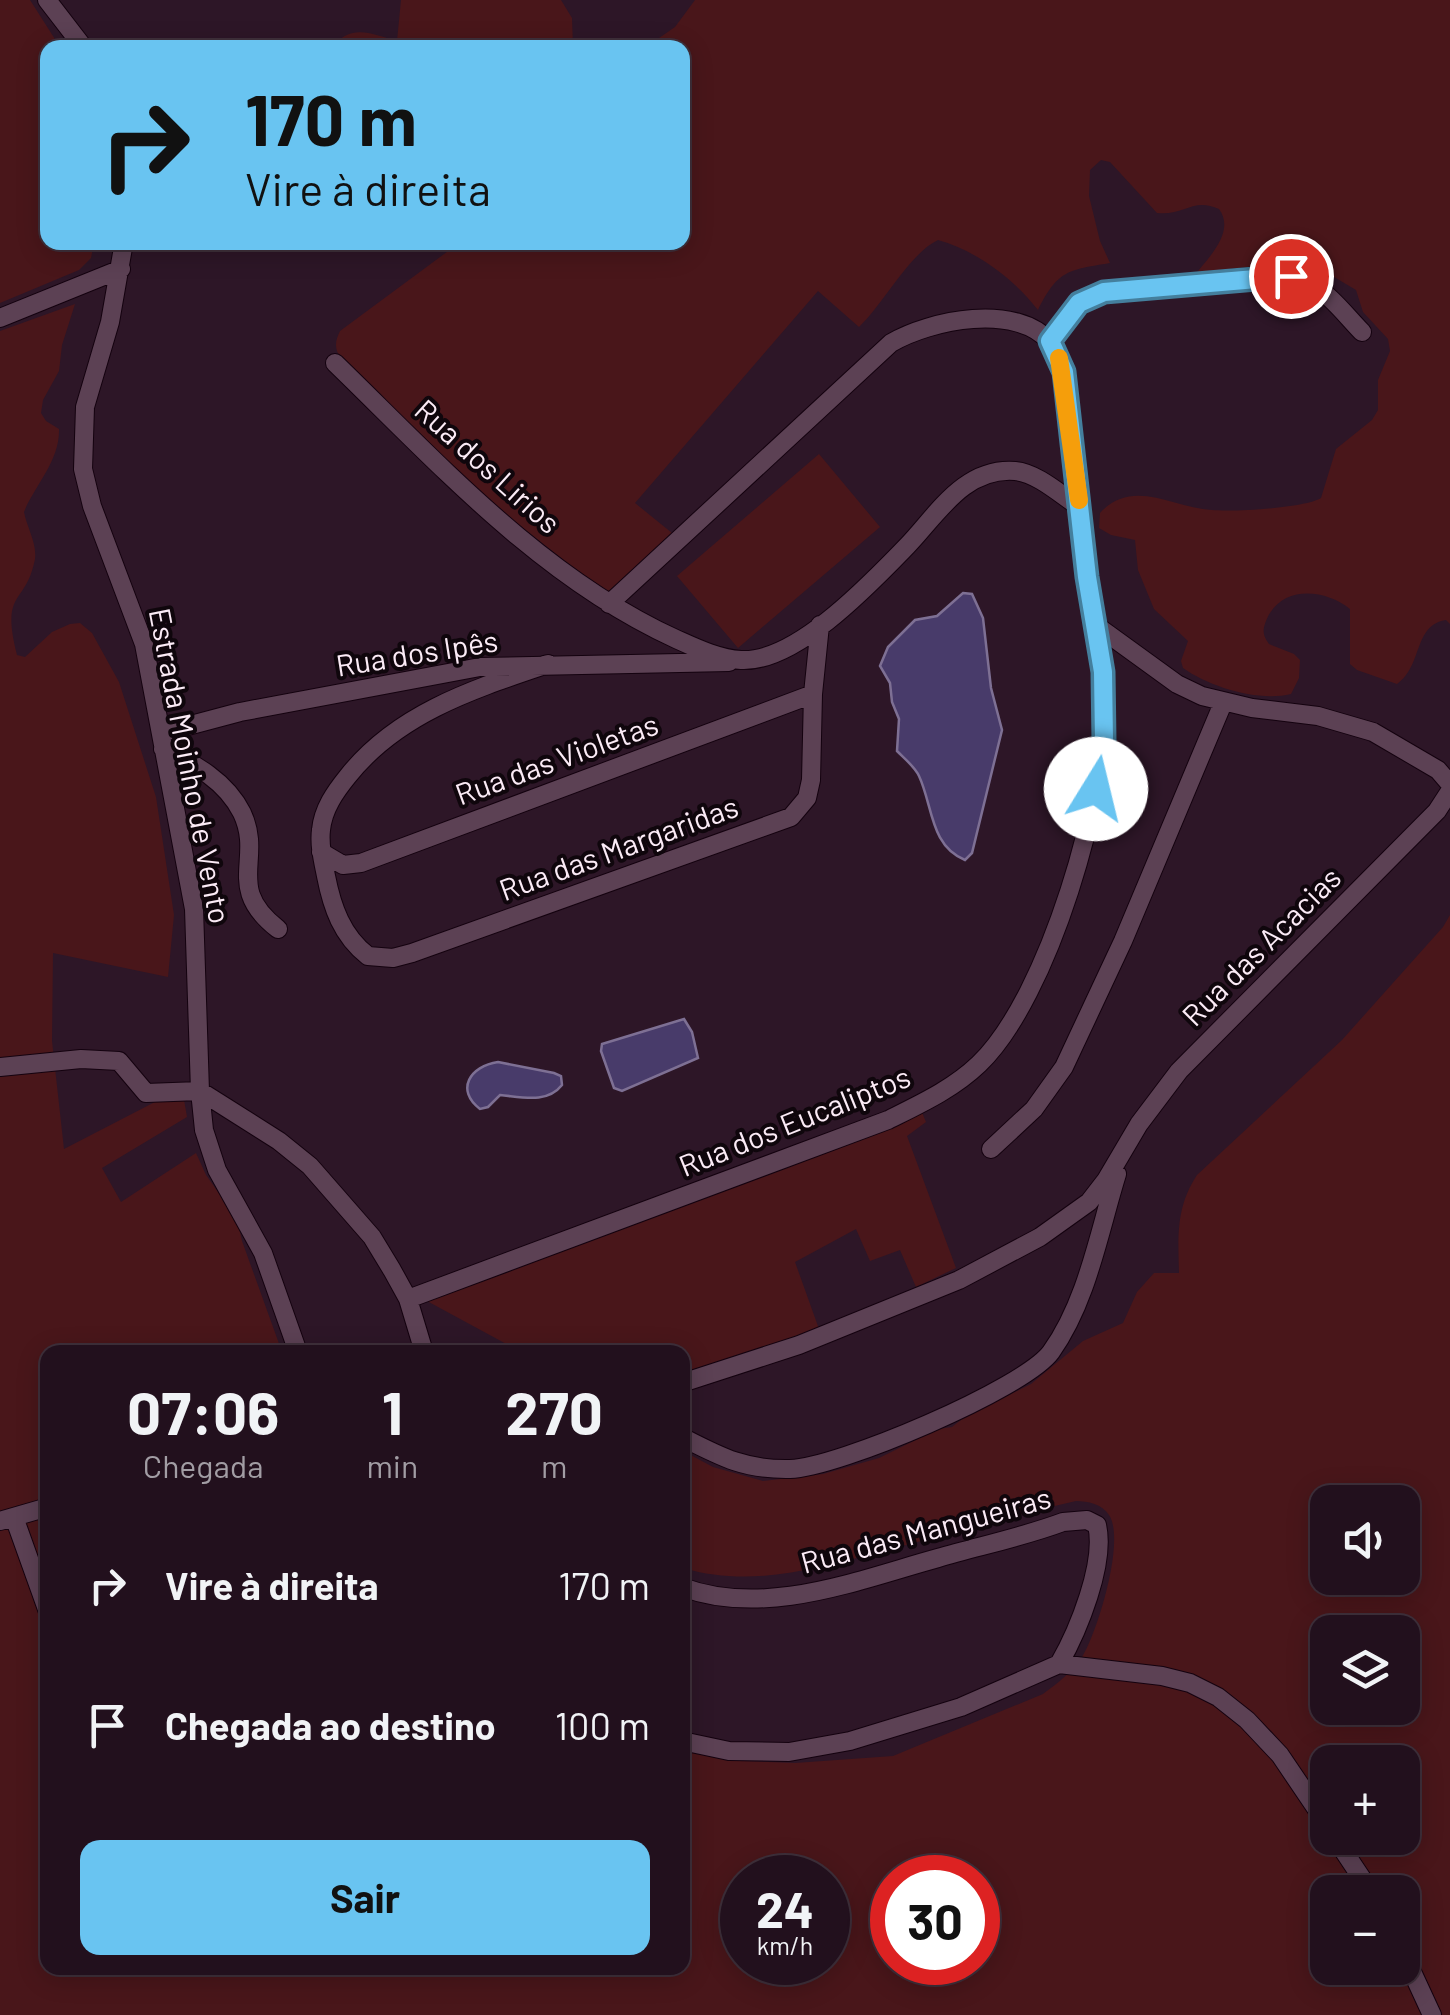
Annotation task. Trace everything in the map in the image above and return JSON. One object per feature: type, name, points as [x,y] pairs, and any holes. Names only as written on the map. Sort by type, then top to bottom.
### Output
[{"type":"street","points":[[47,0],[78,40]]},
{"type":"street","name":"Estrada Moinho de Vento","points":[[123,250],[110,322],[85,407],[83,468],[92,506],[144,644],[194,908],[200,1091],[209,1149],[264,1254],[296,1345]]},
{"type":"street","points":[[0,318],[121,269]]},
{"type":"street","points":[[609,604],[891,343],[910,332],[991,318],[1036,331],[1050,341],[1079,303],[1104,292],[1277,274],[1305,278],[1316,284],[1362,332]]},
{"type":"street","name":"Rua dos Eucaliptos","points":[[408,1299],[888,1120],[939,1094],[978,1065],[1011,1026],[1032,986],[1083,840],[1104,741],[1105,697],[1064,372],[1050,341]]},
{"type":"street","name":"Rua dos Lirios","points":[[336,363],[481,504],[609,604],[698,648],[745,660]]},
{"type":"street","name":"Rua dos Ipês","points":[[162,741],[240,712],[480,667],[745,660],[778,651],[820,625],[909,544],[946,500],[983,476],[1016,471],[1047,485],[1080,508]]},
{"type":"street","name":"Rua das Margaridas","points":[[321,852],[330,899],[343,929],[368,956],[394,958],[791,817],[807,798],[812,780],[813,694],[820,625]]},
{"type":"street","points":[[1096,626],[1178,684],[1222,703],[1318,716],[1373,732],[1438,770],[1450,787]]},
{"type":"street","points":[[321,852],[326,807],[356,765],[386,737],[472,689],[548,664]]},
{"type":"street","name":"Rua das Violetas","points":[[321,852],[344,865],[361,863],[813,694]]},
{"type":"street","points":[[990,1149],[1034,1109],[1064,1067],[1123,941],[1222,703]]},
{"type":"street","points":[[162,741],[211,775],[241,812],[248,841],[248,889],[252,904],[278,929]]},
{"type":"street","name":"Rua das Acacias","points":[[1124,1151],[1138,1124],[1179,1071],[1436,811],[1450,787]]},
{"type":"street","points":[[0,1067],[82,1059],[119,1060],[146,1093],[200,1091],[279,1141],[310,1166],[372,1237],[408,1299],[422,1345]]},
{"type":"street","points":[[690,1380],[799,1345],[958,1280],[1040,1237],[1089,1202],[1124,1151]]},
{"type":"street","points":[[690,1441],[736,1464],[795,1469],[835,1460],[890,1440],[1020,1379],[1050,1354],[1065,1330],[1078,1301],[1124,1151]]},
{"type":"street","points":[[40,1509],[7,1519],[40,1594]]},
{"type":"street","name":"Rua das Mangueiras","points":[[690,1590],[742,1598],[825,1590],[1064,1522],[1087,1520],[1097,1526],[1100,1536],[1095,1568],[1078,1622],[1059,1664]]},
{"type":"street","points":[[690,1742],[728,1750],[788,1752],[850,1741],[960,1706],[1059,1664],[1162,1676],[1218,1696],[1280,1754],[1310,1799]]},
{"type":"street","points":[[1418,1985],[1432,2015]]},
{"type":"shaded area","points":[[0,0],[30,0],[56,40],[40,40],[40,250],[93,250],[91,258],[79,270],[0,303]]},
{"type":"shaded area","points":[[401,0],[561,0],[572,18],[573,40],[397,40]]},
{"type":"shaded area","points":[[695,0],[1450,0],[1450,624],[1446,620],[1435,623],[1428,630],[1411,667],[1397,684],[1350,664],[1350,609],[1328,597],[1304,594],[1281,601],[1264,628],[1269,644],[1300,660],[1299,678],[1291,694],[1264,696],[1235,691],[1183,668],[1181,661],[1188,641],[1154,609],[1138,570],[1135,540],[1099,528],[1100,513],[1113,502],[1140,496],[1222,510],[1285,507],[1321,498],[1336,449],[1372,420],[1378,410],[1378,380],[1390,351],[1388,339],[1363,312],[1356,290],[1319,268],[1194,276],[1222,236],[1219,209],[1202,205],[1157,213],[1110,162],[1101,160],[1090,170],[1089,196],[1110,263],[1058,279],[1038,310],[994,268],[967,251],[938,240],[907,267],[859,327],[818,291],[635,503],[672,533],[607,594],[481,495],[341,358],[336,342],[340,331],[450,250],[690,250],[690,40],[656,40],[675,27]]},
{"type":"shaded area","points":[[354,33],[394,40],[339,40]]},
{"type":"shaded area","points":[[75,304],[62,345],[59,371],[43,400],[41,413],[59,429],[58,441],[24,512],[35,559],[13,608],[13,634],[17,655],[25,657],[52,632],[70,624],[80,623],[92,633],[119,682],[156,797],[174,915],[168,977],[53,953],[52,1041],[64,1149],[182,1088],[187,1117],[102,1168],[121,1202],[196,1153],[206,1175],[237,1219],[279,1345],[40,1345],[40,1975],[690,1975],[690,1752],[740,1761],[795,1763],[893,1756],[1043,1694],[1074,1668],[1088,1645],[1102,1608],[1114,1544],[1113,1527],[1106,1511],[1076,1501],[806,1570],[758,1576],[708,1574],[690,1570],[690,1455],[713,1467],[763,1481],[823,1474],[879,1458],[938,1429],[952,1427],[1031,1384],[1083,1341],[1123,1323],[1137,1292],[1154,1273],[1179,1273],[1182,1210],[1197,1175],[1342,1040],[1450,915],[1450,2015],[0,2015],[0,331]]},
{"type":"shaded area","points":[[819,454],[880,527],[738,648],[677,576]]},
{"type":"shaded area","points":[[963,593],[972,594],[983,618],[991,688],[1002,730],[972,853],[965,860],[945,845],[919,776],[897,751],[899,719],[890,683],[880,666],[888,647],[915,620],[937,616]]},
{"type":"shaded area","points":[[684,1019],[692,1032],[698,1058],[622,1091],[614,1088],[602,1044]]},
{"type":"shaded area","points":[[498,1062],[554,1073],[561,1076],[562,1085],[542,1097],[500,1095],[480,1109],[468,1094],[469,1080],[480,1068]]},
{"type":"shaded area","points":[[921,1110],[926,1122],[907,1136],[956,1268],[916,1287],[900,1250],[870,1261],[856,1229],[795,1262],[819,1329],[690,1373],[690,1345],[508,1345],[427,1301]]},
{"type":"slow traffic","points":[[1059,358],[1079,500]]},
{"type":"route","points":[[1096,789],[1104,741],[1101,647],[1087,577],[1064,372],[1050,341],[1070,312],[1088,296],[1277,274],[1291,276]]}]
